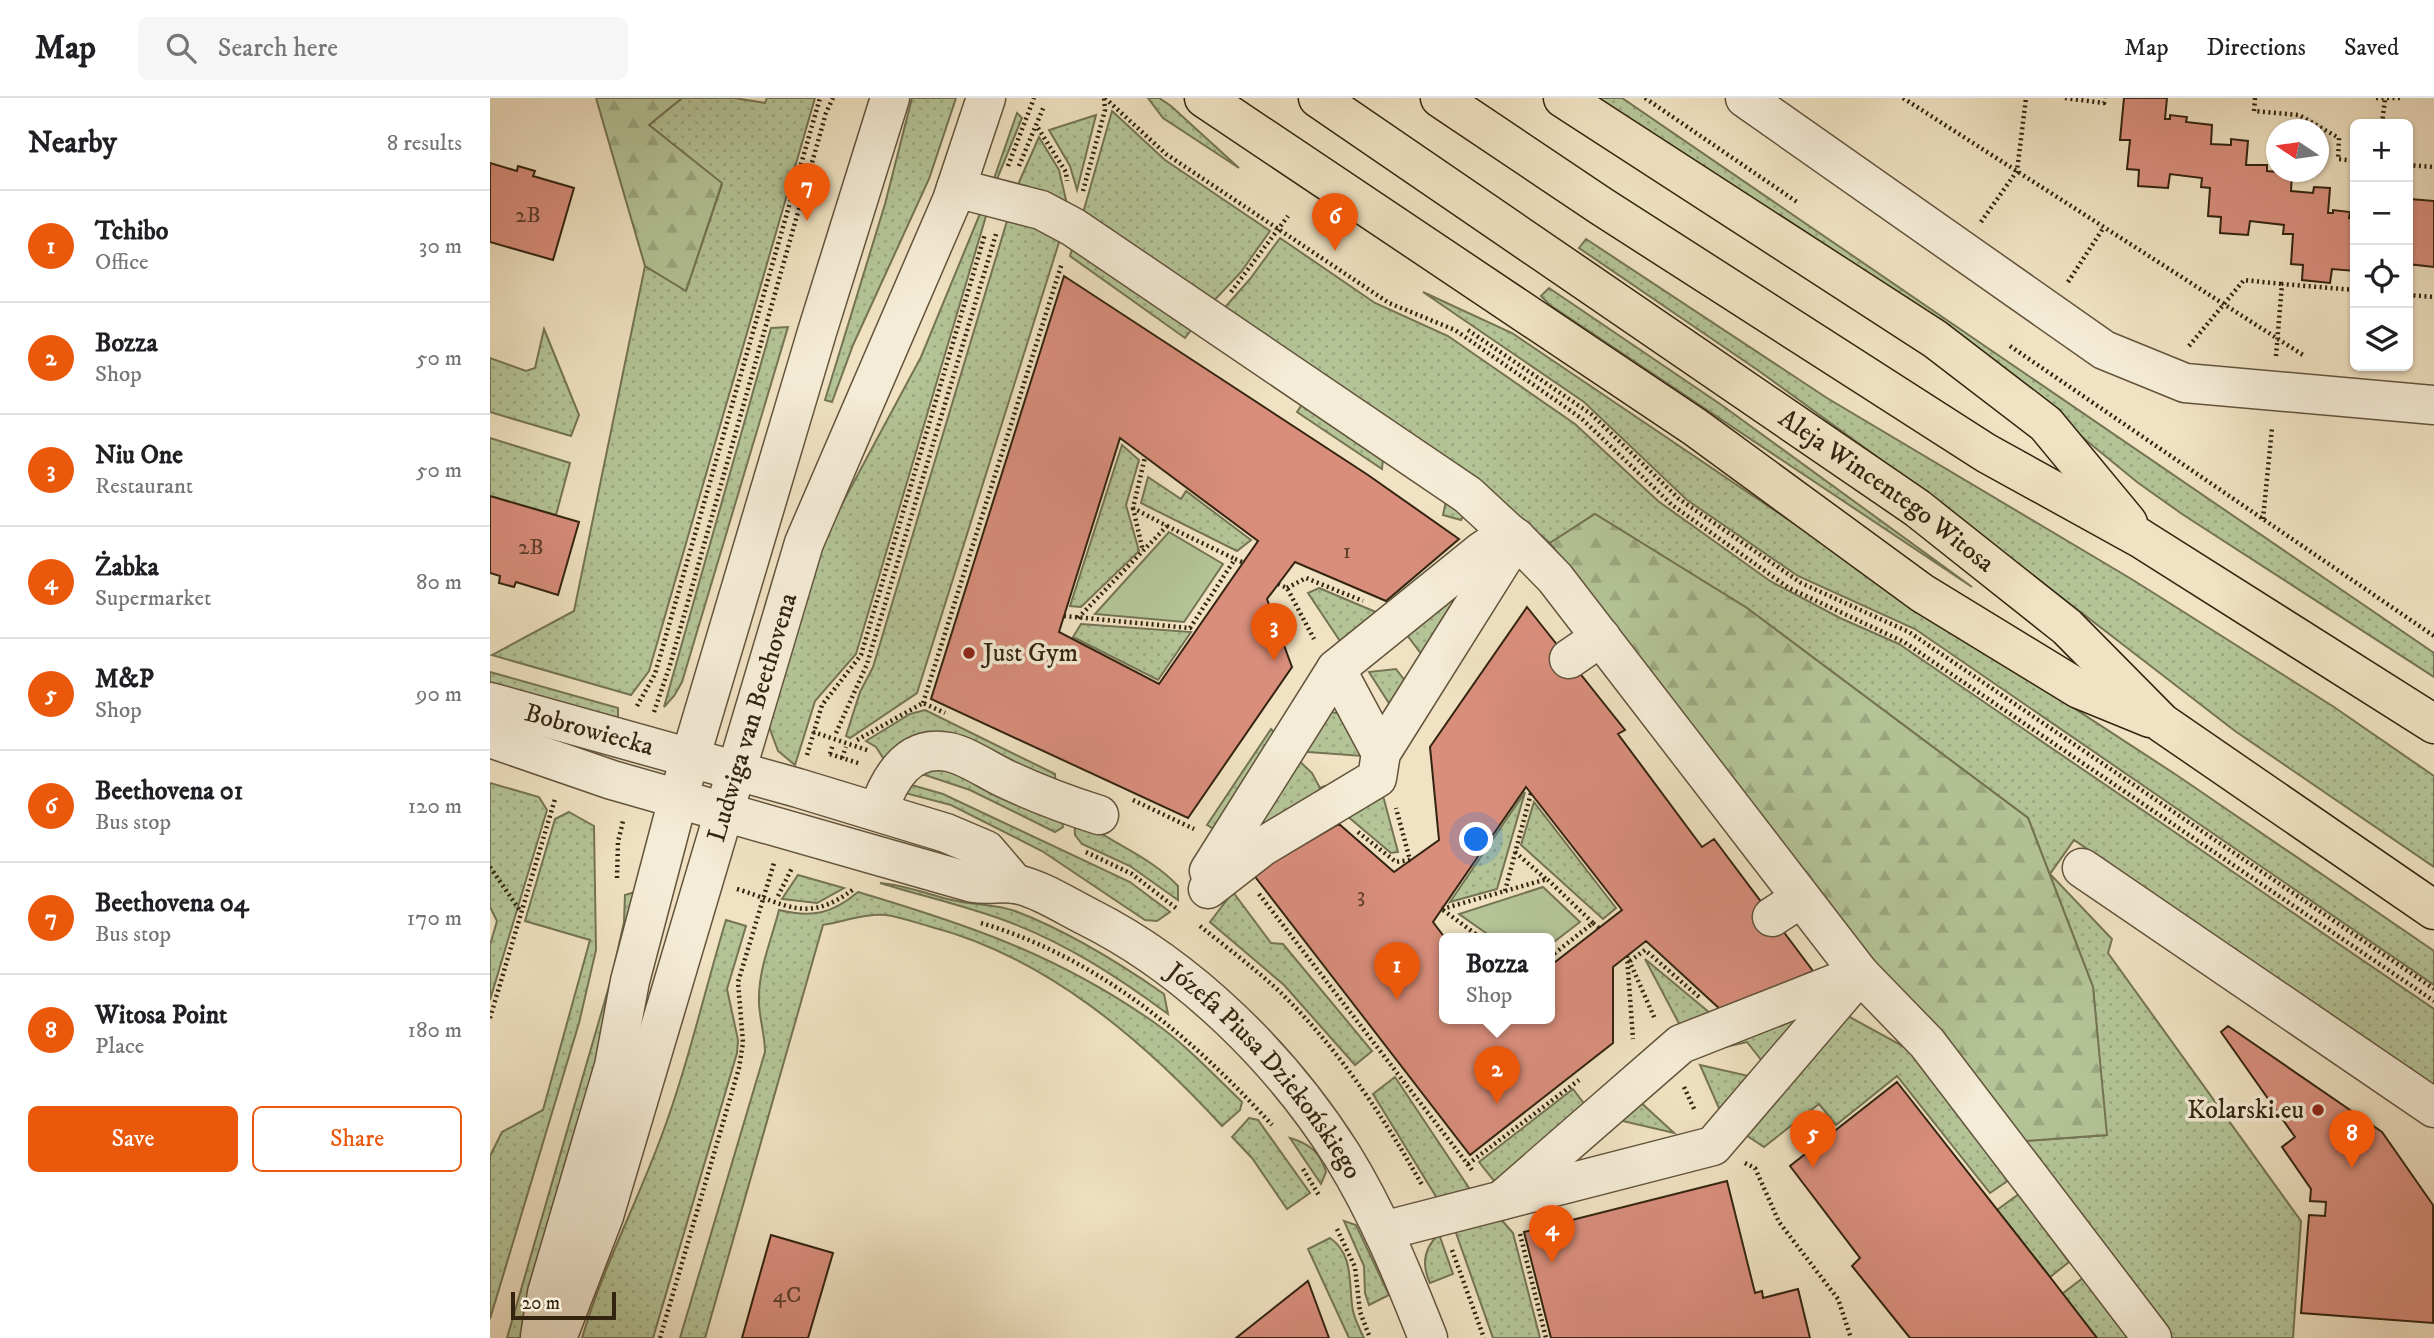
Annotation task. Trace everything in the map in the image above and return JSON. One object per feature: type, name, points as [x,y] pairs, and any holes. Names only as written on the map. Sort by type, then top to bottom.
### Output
[{"type":"main road","points":[[1204,98],[1695,427],[1922,593],[2079,689],[2162,723]]},
{"type":"main road","name":"Aleja Wincentego Witosa","points":[[1318,98],[1564,263],[1917,508],[2067,626],[2162,723],[2434,910]]},
{"type":"main road","points":[[1440,98],[1601,206],[1986,453],[2140,538],[2434,724]]},
{"type":"main road","points":[[1563,98],[1935,339],[2019,403],[2046,424],[2140,538]]},
{"type":"street","name":"Ludwiga van Beethovena","points":[[540,1338],[547,1293],[614,1066],[630,981],[678,799],[817,332],[890,98]]},
{"type":"street","name":"Ludwiga van Beethovena","points":[[556,1338],[604,1216],[804,543],[956,188],[988,102]]},
{"type":"street","points":[[1762,103],[1961,250],[2104,350],[2185,383],[2434,405]]},
{"type":"street","points":[[956,188],[1041,210],[1073,227],[1468,495],[1513,535],[1555,578],[1601,637],[1786,907],[1860,974],[1927,1043],[2152,1338]]},
{"type":"street","points":[[1219,868],[1327,658],[1482,551],[1513,535]]},
{"type":"street","points":[[1219,868],[1377,778],[1381,753],[1513,535]]},
{"type":"street","points":[[1569,659],[1601,637]]},
{"type":"street","points":[[1327,658],[1381,753]]},
{"type":"street","name":"Bobrowiecka","points":[[490,702],[690,757]]},
{"type":"street","name":"Bobrowiecka","points":[[490,738],[678,799]]},
{"type":"street","points":[[878,811],[894,773],[908,760],[925,752],[950,752],[1053,801],[1112,806]]},
{"type":"street","name":"Józefa Piusa Dziekońskiego","points":[[690,757],[878,811],[986,850],[1015,884],[1127,939],[1156,958],[1222,1014],[1309,1108],[1341,1154],[1383,1231],[1428,1338]]},
{"type":"street","name":"Józefa Piusa Dziekońskiego","points":[[678,799],[974,883],[1015,884]]},
{"type":"street","points":[[2082,868],[2434,1108]]},
{"type":"street","points":[[1508,1215],[1652,1039],[1681,1044],[1860,974]]},
{"type":"street","points":[[1383,1231],[1508,1215],[1713,1146],[1860,974]]},
{"type":"path","points":[[632,715],[655,674],[820,98]]},
{"type":"path","points":[[652,717],[670,665],[822,127],[833,98]]},
{"type":"path","points":[[806,758],[822,705],[861,655],[1034,98]]},
{"type":"path","points":[[923,703],[1073,227],[1105,110],[1105,98]]},
{"type":"path","points":[[1105,98],[1166,154],[1390,303],[1455,330],[1581,418],[1672,505],[1789,588],[1904,642],[2434,1001]]},
{"type":"path","points":[[1903,98],[2312,361]]},
{"type":"path","points":[[1961,250],[2017,171],[2026,98]]},
{"type":"path","points":[[2065,98],[2104,103],[2105,98]]},
{"type":"path","points":[[2255,98],[2254,111],[2299,115],[2339,138],[2337,159],[2350,160]]},
{"type":"path","points":[[2376,98],[2400,98]]},
{"type":"path","points":[[2383,119],[2385,99]]},
{"type":"path","points":[[836,733],[867,664],[1001,198],[1044,106]]},
{"type":"path","points":[[2413,165],[2434,167]]},
{"type":"path","points":[[1207,318],[1246,276],[1288,216]]},
{"type":"path","points":[[2049,311],[2104,227]]},
{"type":"path","points":[[2166,375],[2222,302],[2244,280],[2350,290]]},
{"type":"path","points":[[2278,338],[2283,284]]},
{"type":"path","points":[[2413,295],[2434,297]]},
{"type":"path","points":[[1468,330],[1591,414],[1679,499],[1801,583],[1909,632],[2434,989]]},
{"type":"path","points":[[2263,519],[2273,391]]},
{"type":"path","points":[[1143,551],[1133,508],[1145,457]]},
{"type":"path","points":[[1133,508],[1242,562]]},
{"type":"path","points":[[1078,618],[1167,526]]},
{"type":"path","points":[[2318,556],[2434,636]]},
{"type":"path","points":[[1064,616],[1190,628],[1235,559]]},
{"type":"path","points":[[1278,584],[1287,588],[1327,658]]},
{"type":"path","points":[[842,758],[846,747]]},
{"type":"path","points":[[830,754],[864,765]]},
{"type":"path","points":[[1505,891],[1531,793]]},
{"type":"path","points":[[490,1018],[557,795]]},
{"type":"path","points":[[1112,806],[1196,829],[1219,868],[1508,1215],[1546,1338]]},
{"type":"path","points":[[1515,852],[1599,928]]},
{"type":"path","points":[[660,1338],[739,1068],[743,1031],[737,990],[778,854]]},
{"type":"path","points":[[490,867],[521,912]]},
{"type":"path","points":[[1474,933],[1442,909],[1547,879]]},
{"type":"path","points":[[731,888],[763,900]]},
{"type":"path","points":[[976,921],[1071,960],[1130,996],[1180,1034],[1227,1075],[1277,1130]]},
{"type":"path","points":[[1555,952],[1593,923]]},
{"type":"path","points":[[1633,1040],[1628,956],[1655,1021],[1652,1039],[1713,1146],[1755,1168],[1779,1222],[1838,1299],[1852,1338]]},
{"type":"path","points":[[1622,1048],[1633,1040],[1652,1039]]},
{"type":"path","points":[[1468,1164],[1589,1073]]},
{"type":"path","points":[[1299,1163],[1321,1198]]},
{"type":"path","points":[[1742,1171],[1755,1168]]},
{"type":"path","points":[[1333,1221],[1355,1267],[1360,1312],[1370,1338]]},
{"type":"green space","points":[[596,98],[682,98],[649,125],[722,183],[686,291],[645,266]]},
{"type":"green space","points":[[682,98],[734,98],[765,103],[767,98],[815,98],[649,671],[631,695],[492,655],[574,611],[645,266],[686,290],[722,184],[649,125]]},
{"type":"green space","points":[[912,98],[956,98],[929,179],[853,345],[832,402],[825,400],[885,204]]},
{"type":"green space","points":[[1148,98],[1159,98],[1171,106],[1239,168],[1163,118]]},
{"type":"green space","points":[[1590,98],[1622,98],[2434,653],[2434,677],[2182,514],[2137,482],[2037,400]]},
{"type":"green space","points":[[1112,111],[1165,160],[1270,231],[1241,272],[1207,308],[1081,220]]},
{"type":"green space","points":[[1017,113],[1022,118],[997,179],[856,654],[815,701],[795,765],[778,751],[768,724],[827,532],[921,357],[991,187]]},
{"type":"green space","points":[[1096,115],[1077,190],[1070,166],[1049,130]]},
{"type":"green space","points":[[1039,137],[1059,170],[1069,213],[1016,189]]},
{"type":"green space","points":[[1010,211],[1061,236],[917,693],[850,738],[846,736],[860,692],[873,667]]},
{"type":"green space","points":[[1280,238],[1375,303],[1448,336],[1575,424],[1658,501],[1770,581],[1840,618],[1899,644],[2434,1009],[2434,1088],[2074,840],[2050,874],[2112,939],[2108,953],[2301,1221],[2293,1338],[2172,1338],[2024,1141],[2106,1135],[2093,987],[2028,818],[1747,608],[1595,514],[1550,543],[1511,510],[1219,314],[1250,279]]},
{"type":"green space","points":[[1586,239],[1827,398],[2133,580],[2334,707],[2434,776],[2434,867],[2235,731],[1920,488],[1759,371],[1579,248]]},
{"type":"green space","points":[[1075,240],[1195,325],[1185,338],[1070,256]]},
{"type":"green space","points":[[1549,288],[1723,406],[1972,587],[1550,305],[1541,296]]},
{"type":"green space","points":[[1423,292],[1512,333],[1882,583],[2178,776],[2434,951],[2434,985],[1915,629],[1798,576],[1687,500],[1584,402]]},
{"type":"green space","points":[[788,327],[682,682],[664,707],[771,328]]},
{"type":"green space","points":[[544,329],[579,415],[571,436],[490,412],[490,358],[526,371],[535,368]]},
{"type":"green space","points":[[1309,394],[1470,503],[1461,520],[1443,515],[1446,501],[1383,458],[1382,469],[1297,412]]},
{"type":"green space","points":[[490,438],[570,463],[556,515],[490,496]]},
{"type":"green space","points":[[1122,445],[1139,460],[1126,505],[1139,551],[1081,607],[1070,606]]},
{"type":"green space","points":[[1148,477],[1181,499],[1186,491],[1251,540],[1237,551],[1141,503]]},
{"type":"green space","points":[[1595,514],[1747,608],[2028,818],[2093,987],[2107,1135],[2024,1141],[1924,1027],[1550,543]]},
{"type":"green space","points":[[1169,532],[1223,564],[1184,622],[1095,614]]},
{"type":"green space","points":[[1482,558],[1425,659],[1407,635]]},
{"type":"green space","points":[[1319,588],[1383,615],[1342,644],[1308,593]]},
{"type":"green space","points":[[1081,624],[1191,632],[1158,680],[1073,637]]},
{"type":"green space","points":[[1396,669],[1409,686],[1394,711],[1369,672]]},
{"type":"green space","points":[[490,672],[618,708],[618,720],[490,687]]},
{"type":"green space","points":[[925,710],[1055,774],[1056,792],[961,748],[887,764],[876,747],[866,741],[910,714]]},
{"type":"green space","points":[[1325,711],[1342,714],[1362,756],[1308,752],[1302,746]]},
{"type":"green space","points":[[1271,729],[1283,741],[1222,834],[1207,825]]},
{"type":"green space","points":[[1295,757],[1312,773],[1320,788],[1325,786],[1333,793],[1240,844]]},
{"type":"green space","points":[[936,764],[1061,815],[1063,827],[1055,832],[970,790],[913,771]]},
{"type":"green space","points":[[894,780],[943,794],[1130,882],[1170,912],[1157,921],[1145,920],[1042,851],[951,805],[901,792]]},
{"type":"green space","points":[[490,783],[539,797],[547,810],[490,1000],[490,945],[497,921],[490,907]]},
{"type":"green space","points":[[1382,792],[1398,852],[1391,853],[1346,815]]},
{"type":"green space","points":[[1525,792],[1497,889],[1450,902]]},
{"type":"green space","points":[[1534,802],[1616,908],[1603,919],[1521,845]]},
{"type":"green space","points":[[569,812],[594,826],[596,950],[579,1023],[490,1319],[490,1156],[502,1132],[543,1110],[590,940],[525,921],[555,819]]},
{"type":"green space","points":[[1074,814],[1154,865],[1178,886],[1178,900],[1130,866],[1082,844],[1075,835]]},
{"type":"green space","points":[[798,875],[844,888],[817,903],[782,899]]},
{"type":"green space","points":[[880,883],[960,902],[1008,909],[1035,919],[1092,948],[1164,994],[1168,1014],[1091,962],[1051,940],[977,911]]},
{"type":"green space","points":[[1543,887],[1580,922],[1555,941],[1555,933],[1486,933],[1459,914]]},
{"type":"green space","points":[[635,892],[578,1147],[521,1338],[507,1338],[612,976],[624,922],[625,895]]},
{"type":"green space","points":[[858,892],[1012,944],[1083,978],[1119,999],[1178,1041],[1242,1102],[1240,1110],[1222,1126],[1159,1062],[1125,1032],[1051,980],[1012,958],[971,940],[891,916],[871,915],[823,925],[705,1338],[680,1338],[765,1052],[759,1004],[760,986],[763,964],[779,910],[802,914],[821,912],[839,905]]},
{"type":"green space","points":[[1233,892],[1271,943],[1283,944],[1372,1051],[1355,1065],[1284,985],[1210,922]]},
{"type":"green space","points":[[726,920],[746,926],[727,989],[738,1040],[737,1053],[653,1338],[582,1338],[599,1288],[670,1113]]},
{"type":"green space","points":[[1645,959],[1716,1018],[1684,1033]]},
{"type":"green space","points":[[1827,996],[1769,1070],[1747,1042],[1694,1054]]},
{"type":"green space","points":[[1846,1015],[1910,1050],[2009,1180],[1990,1193],[1897,1076],[1836,1125],[1819,1104],[1764,1147],[1743,1133]]},
{"type":"green space","points":[[1700,1065],[1762,1079],[1725,1122]]},
{"type":"green space","points":[[1395,1077],[1473,1194],[1440,1203],[1373,1094]]},
{"type":"green space","points":[[1573,1089],[1589,1110],[1495,1182],[1479,1162]]},
{"type":"green space","points":[[1637,1099],[1674,1133],[1614,1119]]},
{"type":"green space","points":[[1249,1118],[1258,1120],[1310,1193],[1287,1209],[1252,1158],[1232,1137]]},
{"type":"green space","points":[[1290,1138],[1309,1146],[1321,1159],[1326,1172],[1321,1184]]},
{"type":"green space","points":[[2019,1194],[2069,1262],[2050,1277],[1997,1210]]},
{"type":"green space","points":[[1499,1217],[1513,1233],[1540,1338],[1493,1338],[1455,1230]]},
{"type":"green space","points":[[1344,1221],[1356,1225],[1389,1295],[1369,1305],[1365,1293],[1364,1266]]},
{"type":"green space","points":[[1439,1234],[1453,1274],[1430,1283],[1425,1263],[1427,1251]]},
{"type":"green space","points":[[1330,1238],[1338,1245],[1347,1262],[1353,1311],[1364,1338],[1349,1338],[1308,1249]]},
{"type":"green space","points":[[2083,1278],[2130,1338],[2097,1338],[2062,1294]]},
{"type":"building","points":[[2124,98],[2167,98],[2165,119],[2170,119],[2170,115],[2187,117],[2186,122],[2212,125],[2211,144],[2231,145],[2231,139],[2248,141],[2246,165],[2266,165],[2266,182],[2292,182],[2291,191],[2313,193],[2314,187],[2330,188],[2328,213],[2333,213],[2333,210],[2350,212],[2350,271],[2332,269],[2330,283],[2302,280],[2303,265],[2291,264],[2293,234],[2283,234],[2284,225],[2250,221],[2248,235],[2220,233],[2221,217],[2208,216],[2210,188],[2201,187],[2202,178],[2170,174],[2168,188],[2138,186],[2139,170],[2127,169],[2130,140],[2120,140]]},
{"type":"building","points":[[490,163],[517,171],[518,166],[535,171],[533,176],[574,188],[553,260],[490,242]]},
{"type":"building","points":[[2413,199],[2434,201],[2434,267],[2413,265]]},
{"type":"building","points":[[1064,276],[1368,475],[1459,539],[1386,601],[1295,562],[1267,599],[1292,667],[1188,818],[931,699]],"holes":[[[1120,438],[1258,541],[1159,684],[1059,632]]]},
{"type":"building","points":[[490,496],[579,522],[558,595],[516,582],[514,587],[499,583],[500,576],[490,573]]},
{"type":"building","points":[[1527,607],[1625,730],[1618,734],[1702,847],[1714,839],[1813,971],[1721,1010],[1646,941],[1613,967],[1613,1043],[1470,1155],[1253,874],[1339,824],[1394,872],[1439,840],[1430,747]],"holes":[[[1526,787],[1622,910],[1555,962],[1555,1024],[1439,1024],[1439,933],[1441,933],[1433,922]]]},
{"type":"building","points":[[2228,1026],[2382,1132],[2433,1205],[2433,1323],[2301,1313],[2309,1215],[2325,1216],[2326,1202],[2310,1201],[2311,1189],[2282,1147],[2295,1137],[2221,1032]]},
{"type":"building","points":[[1897,1082],[2097,1338],[1910,1338],[1852,1266],[1860,1258],[1790,1166]]},
{"type":"building","points":[[1727,1181],[1755,1293],[1762,1291],[1763,1298],[1798,1289],[1810,1338],[1551,1338],[1524,1232]]},
{"type":"building","points":[[771,1235],[833,1253],[808,1338],[742,1338]]},
{"type":"building","points":[[1308,1281],[1329,1338],[1236,1338]]},
{"type":"place","name":"Beethovena 04","points":[[807,221]]},
{"type":"place","name":"Beethovena 01","points":[[1335,251]]},
{"type":"place","name":"Just Gym","points":[[969,653]]},
{"type":"place","name":"Niu One","points":[[1274,661]]},
{"type":"place","name":"Tchibo","points":[[1397,1000]]},
{"type":"place","name":"Bozza","points":[[1497,1104]]},
{"type":"place","name":"Kolarski.eu","points":[[2318,1110]]},
{"type":"place","name":"M&P","points":[[1813,1168]]},
{"type":"place","name":"Witosa Point","points":[[2352,1168]]},
{"type":"place","name":"Żabka","points":[[1552,1263]]}]
